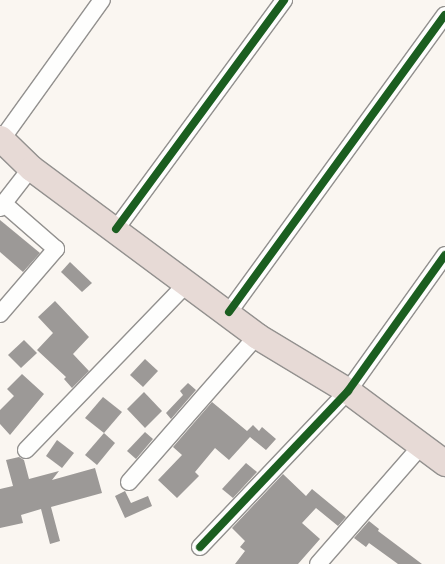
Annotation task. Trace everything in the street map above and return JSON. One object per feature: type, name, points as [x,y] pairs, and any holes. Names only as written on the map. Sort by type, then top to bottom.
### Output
[{"type":"highway","points":[[1,138],[32,168],[116,228],[258,336],[348,391],[445,462]]},
{"type":"street","points":[[1,138],[102,0]]},
{"type":"street","points":[[116,228],[284,0]]},
{"type":"street","points":[[228,312],[445,15]]},
{"type":"street","points":[[0,314],[56,249],[2,205],[32,168]]},
{"type":"street","points":[[200,547],[348,391],[445,255]]},
{"type":"street","points":[[26,450],[187,283]]},
{"type":"street","points":[[129,482],[258,336]]},
{"type":"street","points":[[318,564],[421,446]]},
{"type":"building","points":[[0,220],[40,253],[23,272],[0,252]]},
{"type":"building","points":[[70,262],[92,283],[82,292],[61,272]]},
{"type":"building","points":[[55,301],[89,337],[73,354],[89,371],[72,388],[64,379],[66,377],[37,350],[53,333],[38,317]]},
{"type":"building","points":[[24,340],[37,353],[21,368],[8,355]]},
{"type":"building","points":[[145,359],[158,371],[143,387],[130,375]]},
{"type":"building","points":[[22,374],[44,394],[10,435],[0,424],[0,410],[14,396],[7,389]]},
{"type":"building","points":[[188,383],[196,390],[171,419],[166,413],[183,395],[180,391]]},
{"type":"building","points":[[144,392],[162,411],[145,428],[127,409]]},
{"type":"building","points":[[103,397],[122,412],[104,433],[85,418]]},
{"type":"building","points":[[212,402],[247,431],[253,425],[259,431],[262,427],[276,439],[266,450],[250,437],[229,460],[215,448],[195,472],[199,476],[177,498],[158,480],[182,455],[173,447]]},
{"type":"building","points":[[145,432],[153,439],[136,459],[127,451]]},
{"type":"building","points":[[104,433],[115,443],[97,465],[85,455]]},
{"type":"building","points":[[57,440],[74,453],[62,468],[46,456]]},
{"type":"building","points":[[19,457],[24,460],[29,479],[59,471],[52,480],[95,468],[102,493],[51,507],[60,541],[50,544],[41,509],[21,515],[23,523],[0,528],[0,489],[13,486],[6,460]]},
{"type":"building","points":[[246,463],[257,472],[233,498],[222,489]]},
{"type":"building","points":[[283,474],[306,496],[312,489],[346,517],[338,526],[316,508],[302,523],[320,539],[298,564],[235,564],[245,551],[240,547],[245,541],[232,528]]},
{"type":"building","points":[[125,491],[131,503],[148,496],[152,506],[125,518],[115,496]]},
{"type":"building","points":[[369,521],[379,529],[378,531],[422,564],[398,564],[369,543],[366,547],[354,538]]},
{"type":"cycle path","points":[[116,229],[284,0]]},
{"type":"cycle path","points":[[229,312],[445,15]]},
{"type":"cycle path","points":[[200,547],[348,391],[445,255]]}]
